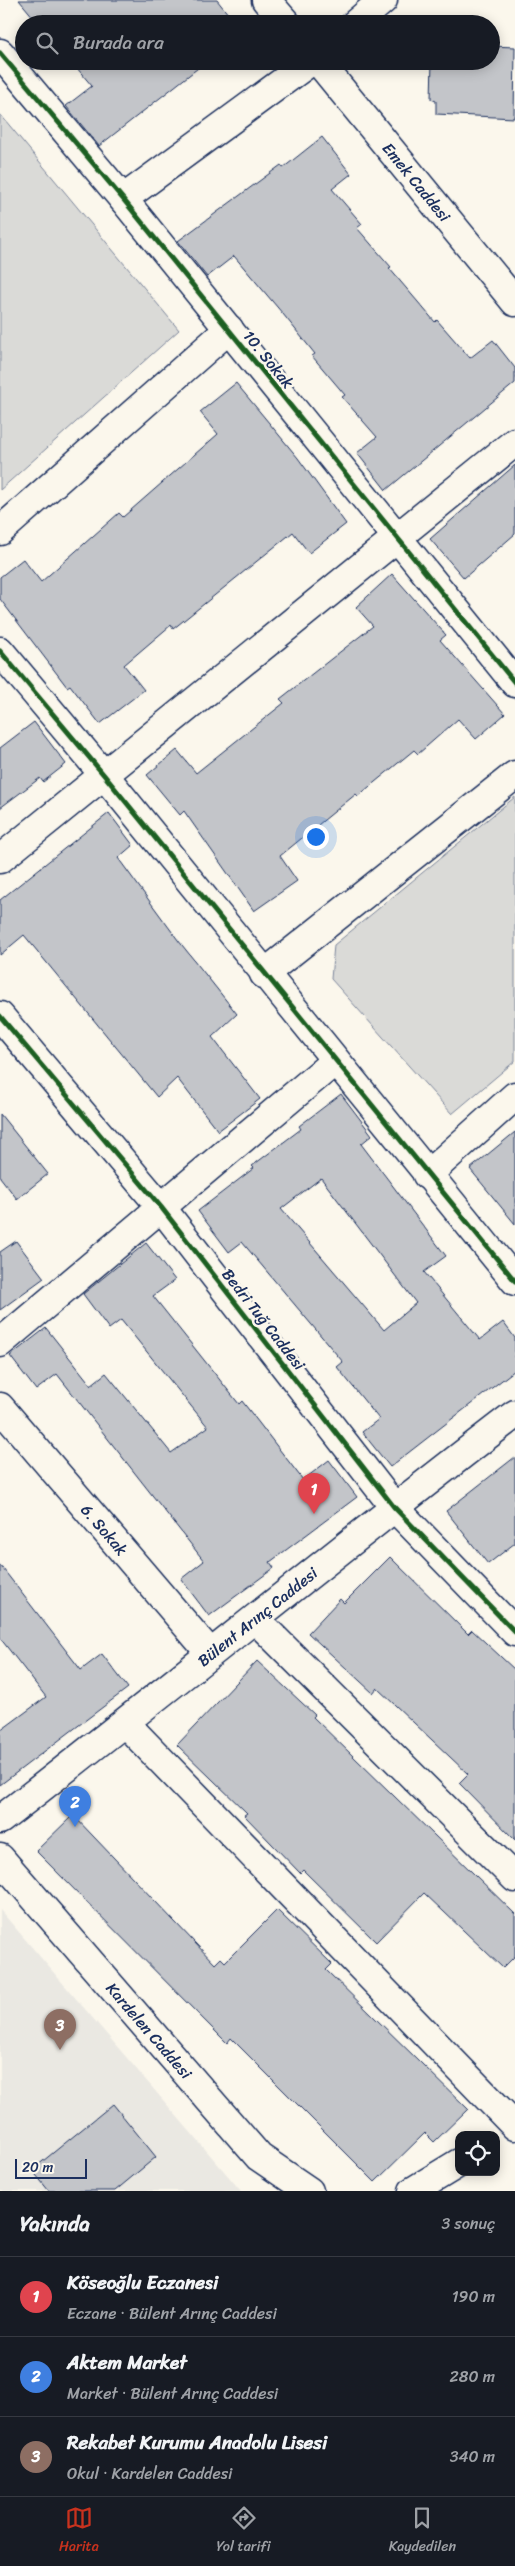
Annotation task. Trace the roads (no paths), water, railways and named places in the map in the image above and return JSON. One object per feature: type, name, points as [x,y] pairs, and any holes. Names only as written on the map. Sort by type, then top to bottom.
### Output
[{"type":"street","points":[[266,0],[279,15]]},
{"type":"street","points":[[366,15],[383,0]]},
{"type":"street","name":"10. Sokak","points":[[5,69],[123,199],[515,683]]},
{"type":"street","points":[[123,199],[298,70]]},
{"type":"street","name":"Emek Caddesi","points":[[325,70],[515,302]]},
{"type":"street","points":[[0,531],[229,329]]},
{"type":"street","points":[[0,859],[515,442]]},
{"type":"street","points":[[0,650],[104,775],[515,1281]]},
{"type":"street","points":[[264,974],[515,774]]},
{"type":"street","name":"Bedri Tuğ Caddesi","points":[[0,1016],[162,1207],[394,1507],[515,1632]]},
{"type":"street","points":[[0,1343],[335,1061]]},
{"type":"street","points":[[428,1175],[515,1096]]},
{"type":"street","name":"6. Sokak","points":[[0,1407],[210,1653]]},
{"type":"street","name":"Bülent Arınç Caddesi","points":[[0,1820],[126,1723],[210,1653],[394,1507],[515,1414]]},
{"type":"street","points":[[255,1619],[515,1878]]},
{"type":"street","points":[[126,1723],[515,2127],[500,2137]]},
{"type":"street","name":"Kardelen Caddesi","points":[[0,1858],[260,2158],[309,2191]]},
{"type":"street","points":[[413,2191],[455,2165]]},
{"type":"place","name":"Köseoğlu Eczanesi","points":[[314,1514]]},
{"type":"place","name":"Aktem Market","points":[[75,1827]]},
{"type":"place","name":"Rekabet Kurumu Anadolu Lisesi","points":[[60,2050]]}]
